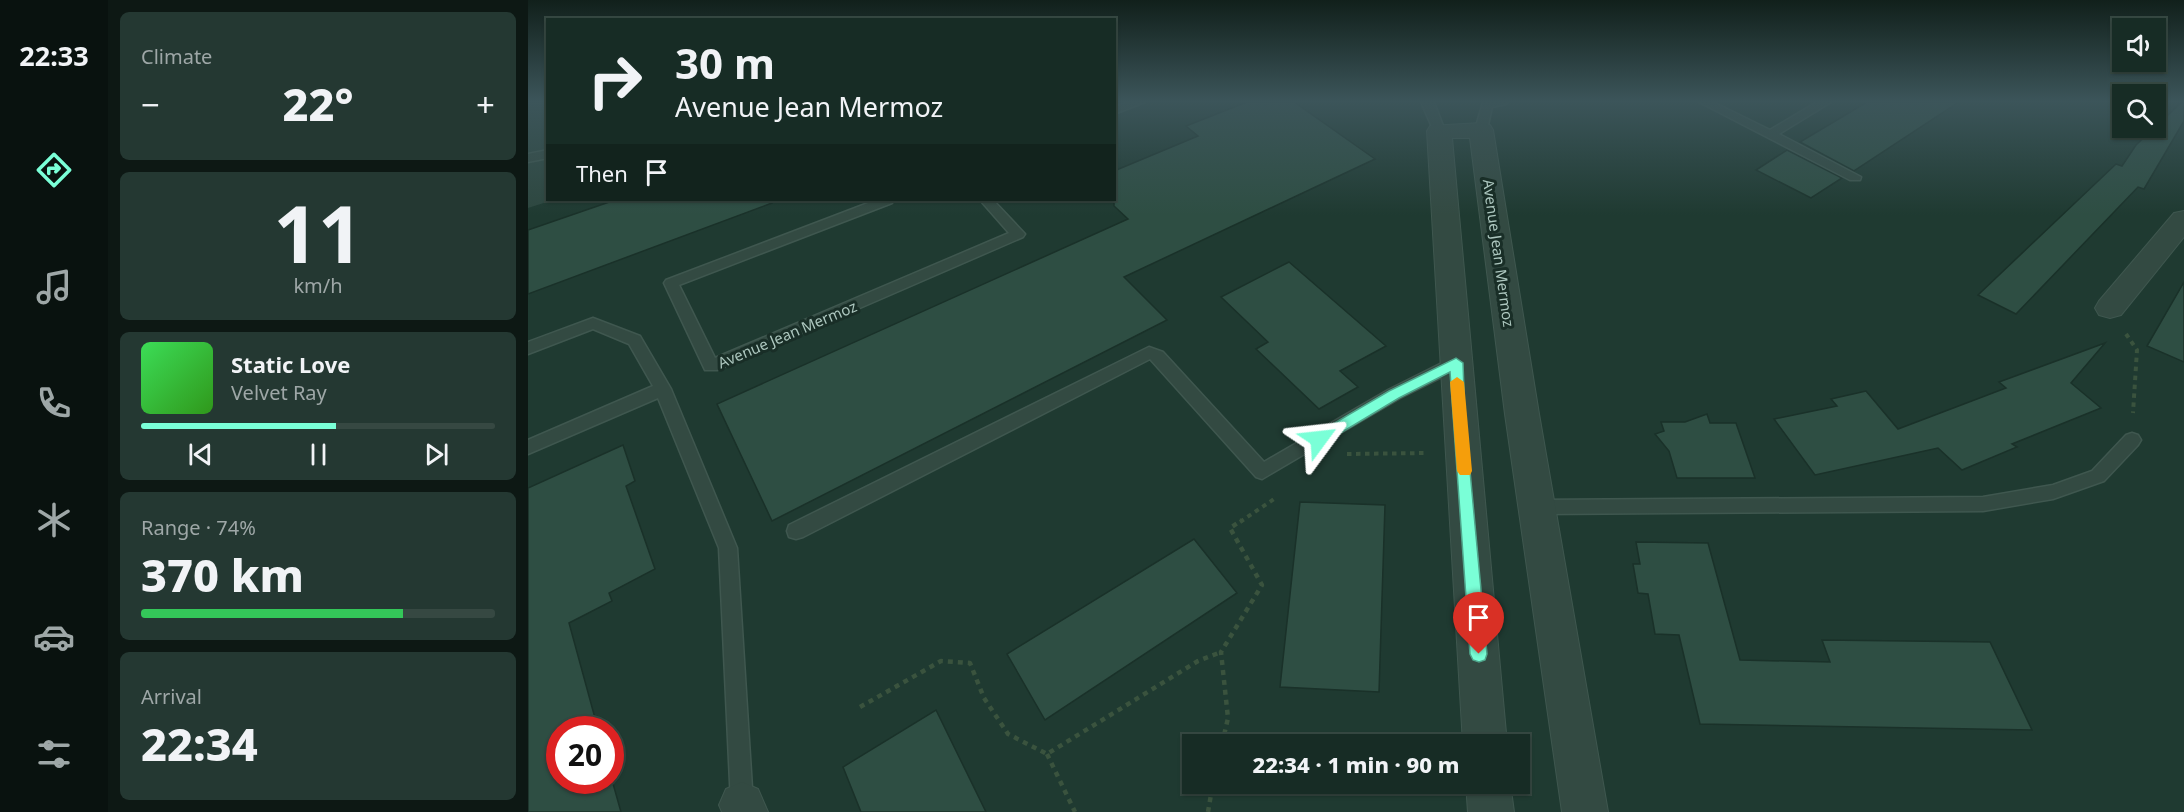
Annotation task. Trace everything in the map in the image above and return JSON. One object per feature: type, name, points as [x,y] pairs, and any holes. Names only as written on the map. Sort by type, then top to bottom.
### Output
[{"type":"street","points":[[1440,140],[1458,417],[1463,453],[1484,734]]},
{"type":"street","name":"Avenue Jean Mermoz","points":[[1488,140],[1522,414],[1584,812]]},
{"type":"street","points":[[2110,308],[2183,222]]},
{"type":"lane","points":[[1783,140],[1855,177]]},
{"type":"lane","points":[[528,158],[546,154]]},
{"type":"lane","name":"Avenue Jean Mermoz","points":[[884,201],[671,283],[711,366],[1018,234],[987,201]]},
{"type":"lane","points":[[528,348],[593,322],[635,340],[663,389],[728,548],[743,808]]},
{"type":"lane","points":[[796,531],[1149,353],[1157,356],[1262,472],[1394,394],[1456,363]]},
{"type":"lane","points":[[528,447],[663,389]]},
{"type":"lane","points":[[1538,507],[1983,504],[2053,492],[2098,476],[2132,440]]},
{"type":"path","points":[[2110,308],[2137,350],[2132,440]]},
{"type":"path","points":[[1343,454],[1463,453]]},
{"type":"path","points":[[1047,754],[1198,661],[1221,652],[1262,585],[1230,528],[1286,491]]},
{"type":"path","points":[[1221,652],[1228,718],[1224,734]]},
{"type":"path","points":[[860,707],[941,661],[970,663],[984,698],[1008,734],[1047,754],[1075,812]]},
{"type":"path","points":[[1208,812],[1211,794]]},
{"type":"shaded area","points":[[528,140],[546,140],[546,201],[550,201],[528,208]]},
{"type":"building","points":[[1189,140],[1348,140],[1375,159],[1124,277],[1167,320],[772,521],[717,404],[1128,219],[1114,206],[1116,170]]},
{"type":"building","points":[[1804,140],[1901,140],[1854,171],[1800,142]]},
{"type":"building","points":[[2141,140],[2173,140],[2144,189],[2138,187],[2016,314],[1978,295],[2116,164],[2122,166]]},
{"type":"building","points":[[1787,150],[1842,178],[1811,198],[1756,170]]},
{"type":"building","points":[[612,201],[771,201],[772,203],[528,294],[528,230]]},
{"type":"building","points":[[1289,262],[1386,346],[1340,371],[1358,387],[1319,409],[1256,349],[1268,342],[1221,297]]},
{"type":"building","points":[[2184,282],[2184,362],[2147,346]]},
{"type":"building","points":[[2105,343],[2071,383],[2101,408],[2012,444],[2017,447],[1962,470],[1938,448],[1815,475],[1774,419],[1837,406],[1831,399],[1866,391],[1898,429],[2006,388],[1999,382]]},
{"type":"building","points":[[1707,414],[1710,423],[1736,423],[1755,478],[1677,478],[1669,451],[1655,434],[1664,431],[1661,422],[1685,422]]},
{"type":"building","points":[[623,445],[635,481],[626,486],[655,569],[609,593],[612,601],[569,623],[594,716],[546,716],[546,794],[616,794],[621,812],[528,812],[528,488]]},
{"type":"building","points":[[1300,502],[1385,505],[1379,692],[1280,687]]},
{"type":"building","points":[[1194,539],[1237,593],[1045,720],[1007,654]]},
{"type":"building","points":[[1636,542],[1708,543],[1740,660],[1830,662],[1822,640],[1990,642],[2032,730],[1700,724],[1679,635],[1655,634],[1648,594],[1638,593],[1633,564],[1640,564]]},
{"type":"building","points":[[936,710],[986,812],[861,812],[843,767]]},
{"type":"slow traffic","points":[[1457,382],[1458,417],[1465,471]]},
{"type":"route","points":[[1319,439],[1394,394],[1456,363],[1458,417],[1463,453],[1479,654]]}]
